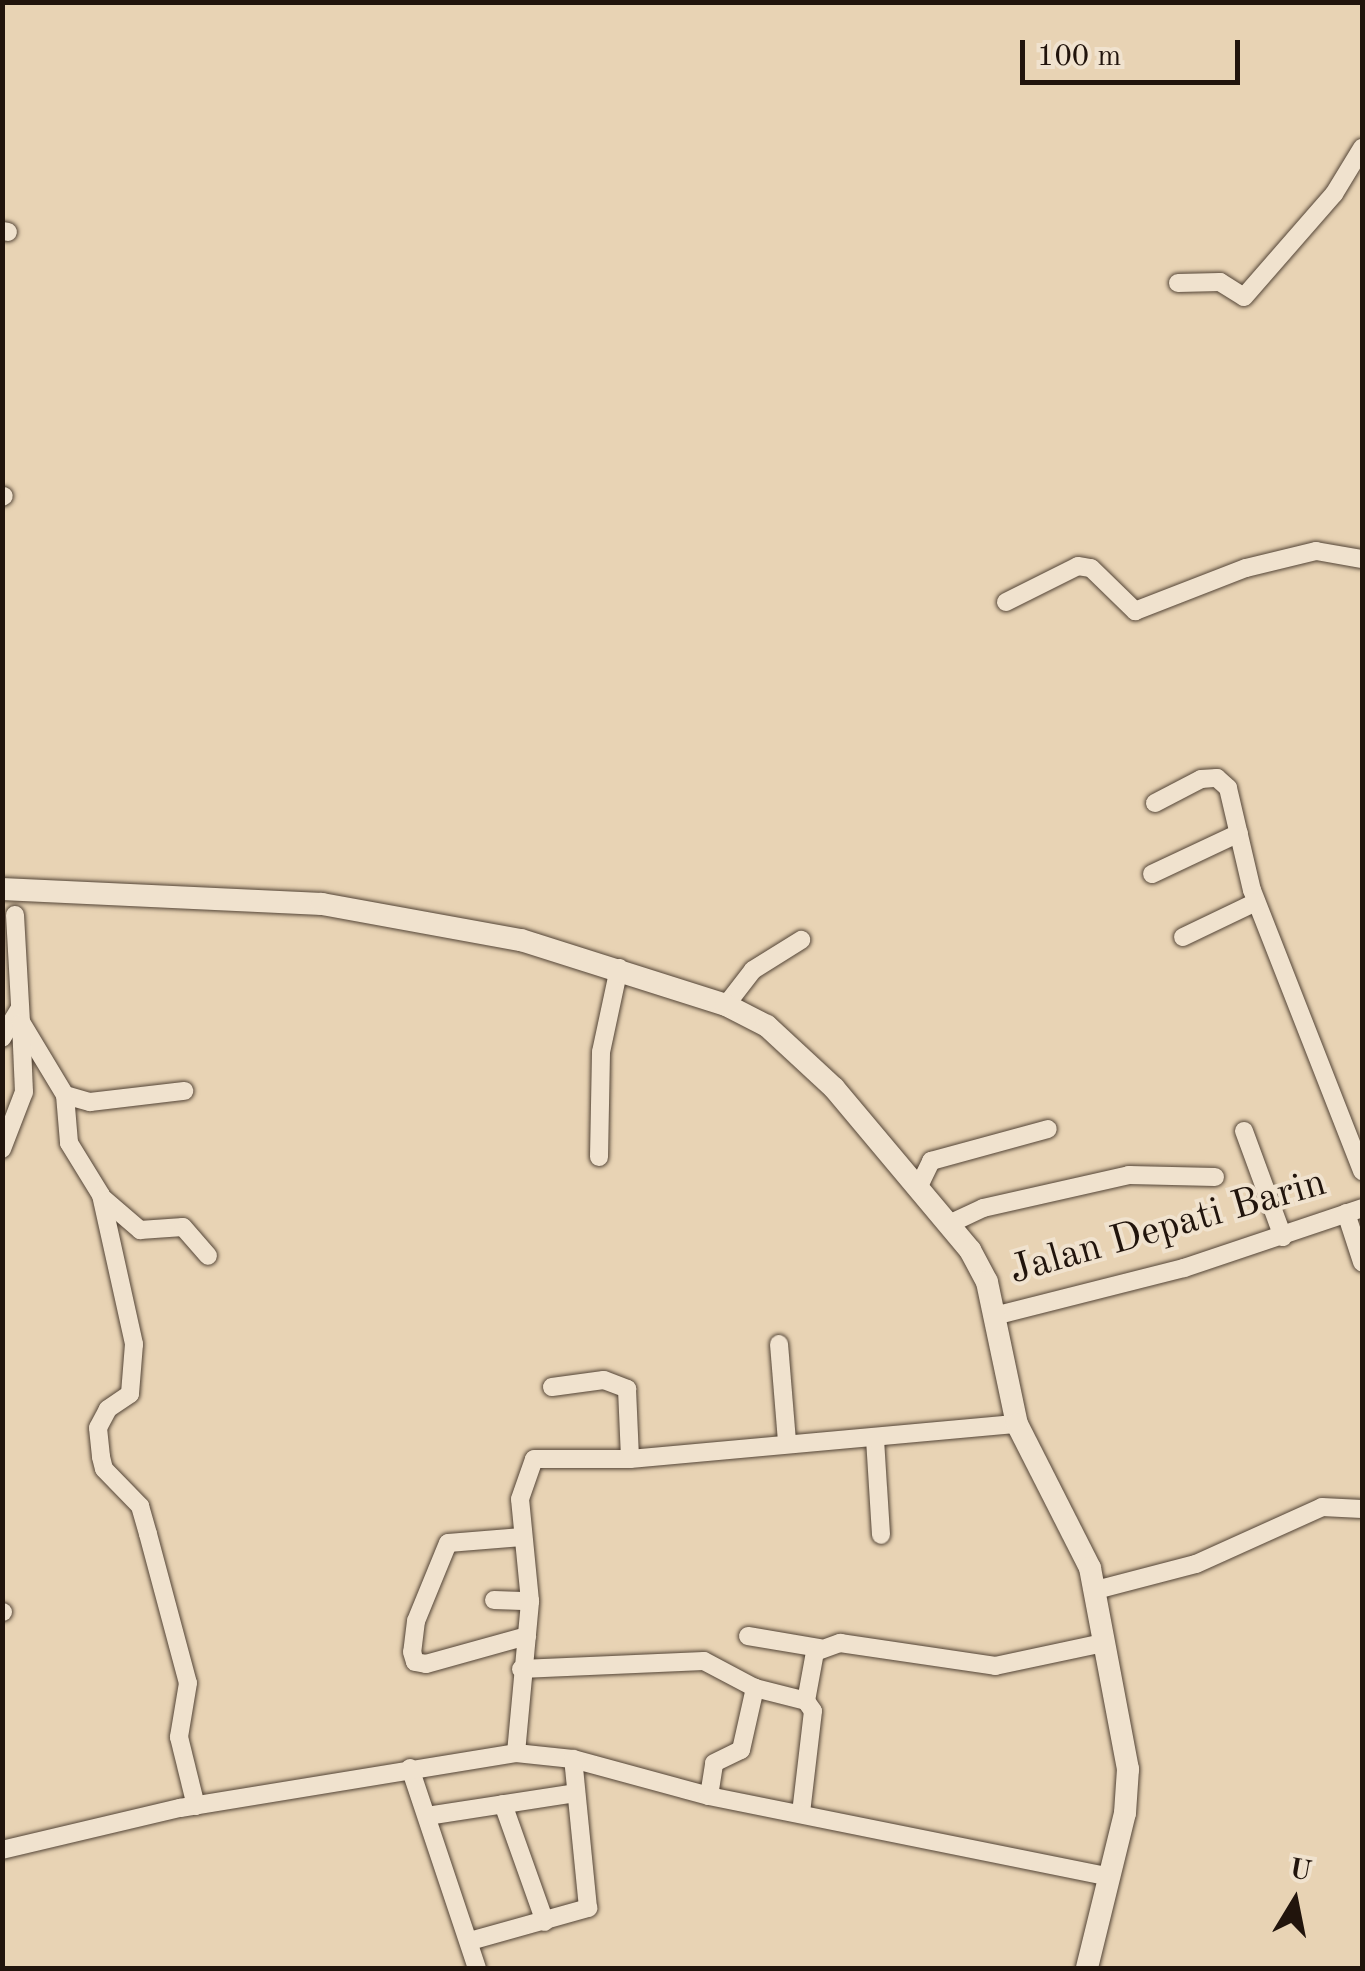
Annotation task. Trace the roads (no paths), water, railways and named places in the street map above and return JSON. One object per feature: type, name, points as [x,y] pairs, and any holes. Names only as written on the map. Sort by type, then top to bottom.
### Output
[{"type":"street","points":[[1178,282],[1220,282],[1244,297],[1350,175],[1362,148]]},
{"type":"street","points":[[1006,602],[1078,566],[1091,568],[1135,611],[1246,568],[1316,551],[1362,559]]},
{"type":"street","points":[[1155,803],[1188,784],[1217,778],[1228,788],[1256,902],[1362,1171]]},
{"type":"street","points":[[1152,874],[1239,833]]},
{"type":"street","points":[[2,1149],[24,1092],[22,1014],[9,921],[10,890],[322,904],[521,940],[726,1005],[768,1026],[821,1076],[919,1186],[986,1282],[1017,1424],[1066,1514],[1096,1590],[1128,1770],[1110,1877],[1087,1968]]},
{"type":"street","points":[[1183,936],[1256,902]]},
{"type":"street","points":[[726,1005],[753,970],[800,940]]},
{"type":"street","points":[[600,1157],[601,1052],[619,968]]},
{"type":"street","points":[[2,1038],[22,1014]]},
{"type":"street","points":[[22,1014],[65,1095],[69,1143],[101,1195],[127,1226],[183,1227],[208,1256]]},
{"type":"street","points":[[65,1095],[90,1102],[184,1091]]},
{"type":"street","points":[[919,1186],[931,1161],[1048,1129]]},
{"type":"street","points":[[1244,1132],[1284,1237]]},
{"type":"street","points":[[949,1224],[982,1208],[1129,1175],[1215,1178]]},
{"type":"street","points":[[101,1195],[134,1356],[128,1398],[108,1410],[97,1434],[104,1469],[140,1506],[188,1683],[179,1738],[196,1806]]},
{"type":"street","points":[[1354,1210],[1362,1262]]},
{"type":"street","name":"Jalan Depati Barin","points":[[994,1316],[1284,1237],[1354,1210]]},
{"type":"street","points":[[779,1344],[787,1442]]},
{"type":"street","points":[[552,1387],[604,1380],[627,1388],[630,1458]]},
{"type":"street","points":[[516,1752],[530,1601],[522,1537],[523,1477],[534,1459],[630,1458],[1017,1424]]},
{"type":"street","points":[[874,1439],[881,1535]]},
{"type":"street","points":[[1096,1590],[1196,1564],[1322,1507],[1362,1508]]},
{"type":"street","points":[[522,1537],[448,1543],[416,1621],[412,1652],[415,1662],[426,1664],[528,1636]]},
{"type":"street","points":[[494,1600],[530,1601]]},
{"type":"street","points":[[748,1636],[820,1648],[864,1643],[995,1666],[1103,1643]]},
{"type":"street","points":[[806,1701],[820,1648]]},
{"type":"street","points":[[521,1669],[704,1662],[755,1688],[806,1701],[813,1711],[801,1813]]},
{"type":"street","points":[[709,1796],[714,1764],[741,1750],[755,1688]]},
{"type":"street","points":[[2,1850],[196,1806],[516,1752],[573,1759],[709,1796],[1110,1877]]},
{"type":"street","points":[[470,1940],[588,1908],[573,1759]]},
{"type":"street","points":[[410,1768],[477,1968]]},
{"type":"street","points":[[427,1816],[575,1793]]},
{"type":"street","points":[[503,1804],[545,1922]]}]
